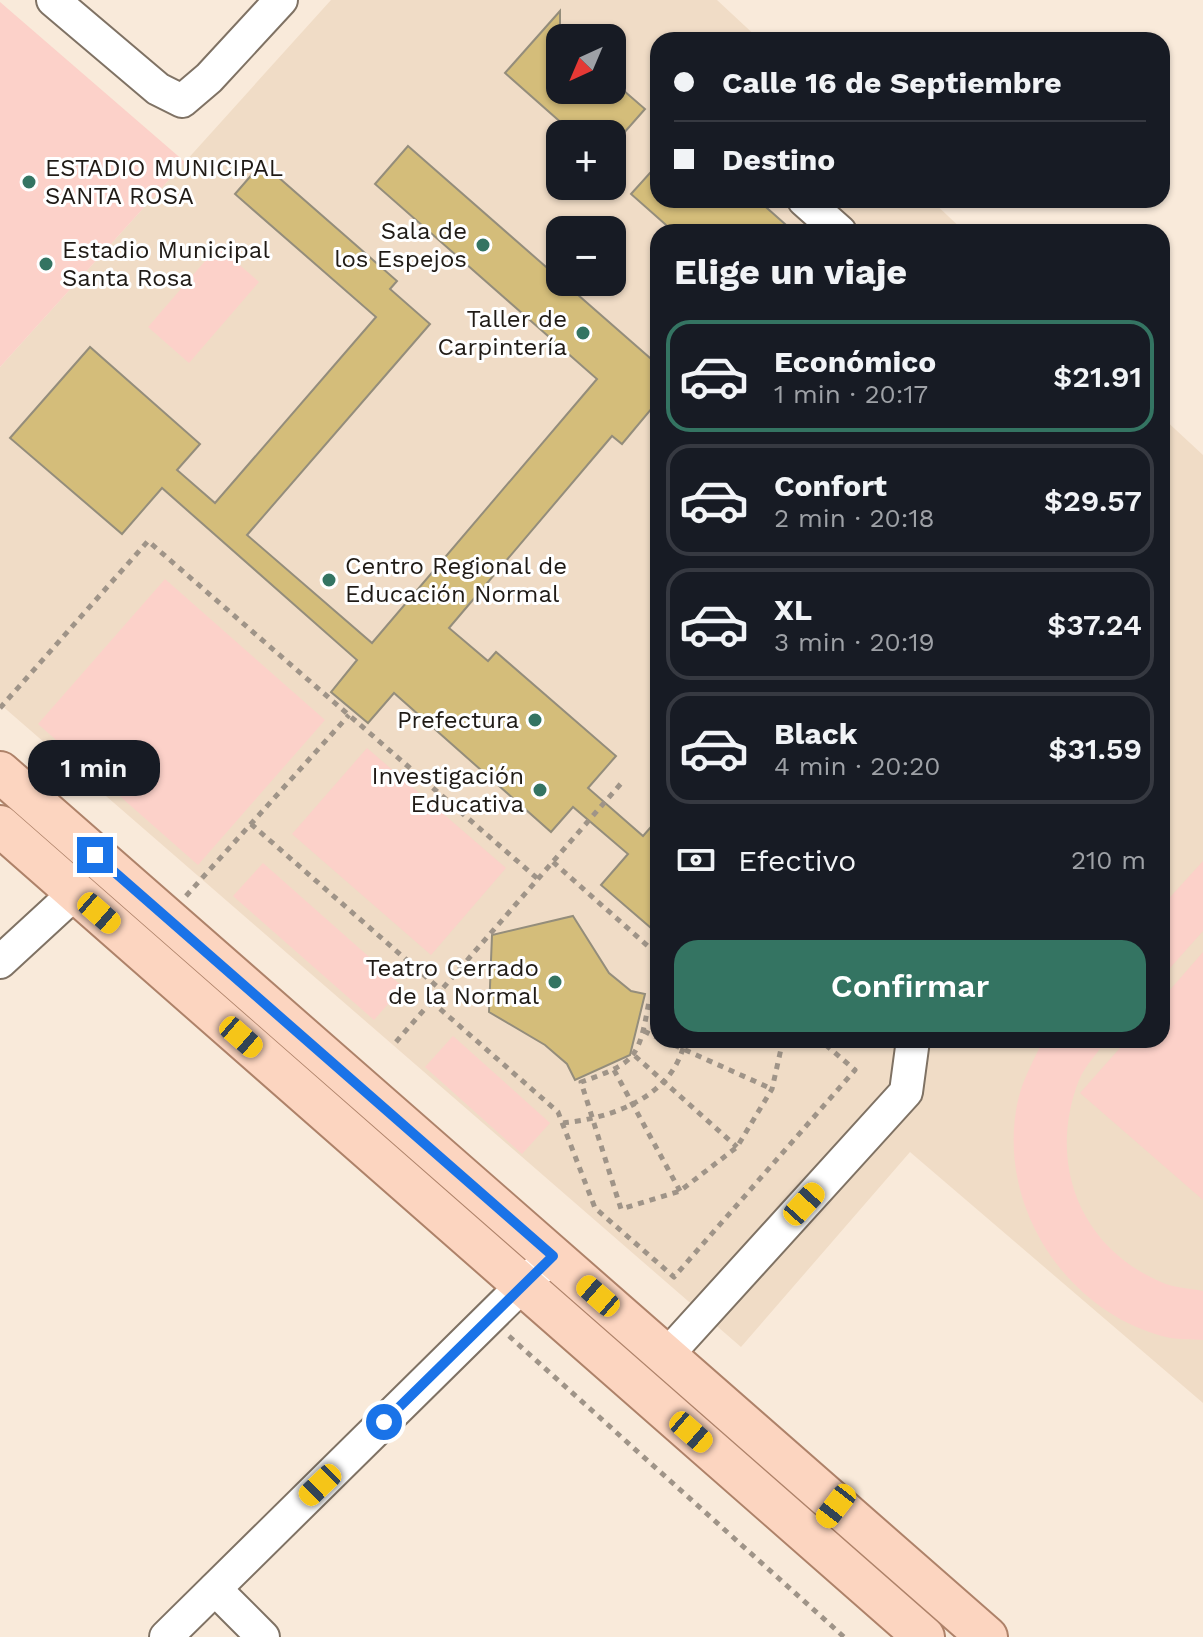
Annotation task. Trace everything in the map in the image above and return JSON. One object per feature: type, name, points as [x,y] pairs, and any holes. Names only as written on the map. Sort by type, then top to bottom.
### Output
[{"type":"main road","points":[[0,772],[987,1637]]},
{"type":"main road","points":[[0,826],[924,1637]]},
{"type":"main road","points":[[811,1538],[836,1506]]},
{"type":"street","points":[[53,0],[158,89],[182,101],[209,78],[281,0]]},
{"type":"street","points":[[813,208],[831,224]]},
{"type":"street","points":[[0,962],[76,892]]},
{"type":"street","points":[[667,1355],[906,1092],[912,1048]]},
{"type":"street","points":[[166,1637],[553,1256]]},
{"type":"street","points":[[215,1589],[263,1637]]},
{"type":"path","points":[[0,708],[148,541],[538,879]]},
{"type":"path","points":[[167,918],[349,715]]},
{"type":"path","points":[[396,1042],[624,780]]},
{"type":"path","points":[[251,824],[441,990]]},
{"type":"path","points":[[553,862],[650,948]]},
{"type":"path","points":[[431,1001],[558,1112],[595,1208],[674,1277],[855,1070],[829,1048]]},
{"type":"path","points":[[650,1001],[635,1056],[614,1070],[581,1082],[621,1209],[680,1191],[737,1147],[772,1089],[781,1048]]},
{"type":"path","points":[[644,1031],[650,1034]]},
{"type":"path","points":[[563,1123],[593,1120],[634,1106],[663,1081],[683,1049],[772,1089]]},
{"type":"path","points":[[635,1056],[737,1147]]},
{"type":"path","points":[[614,1070],[680,1191]]},
{"type":"path","points":[[489,1319],[844,1637]]},
{"type":"shaded area","name":"Centro Regional de Educación Normal","points":[[331,0],[717,0],[751,32],[650,32],[650,208],[940,208],[956,224],[650,224],[650,1048],[1170,1048],[1170,424],[1203,455],[1203,1403],[910,1152],[741,1347],[0,704],[0,367]]},
{"type":"shaded area","name":"Estadio Municipal Santa Rosa","points":[[0,2],[185,162],[0,367]]},
{"type":"shaded area","points":[[218,246],[259,282],[189,363],[148,327]]},
{"type":"shaded area","points":[[165,579],[325,720],[198,865],[38,724]]},
{"type":"shaded area","points":[[367,748],[506,868],[431,955],[292,834]]},
{"type":"shaded area","points":[[1203,861],[1203,931],[1170,968],[1170,897]]},
{"type":"shaded area","points":[[263,863],[403,987],[374,1020],[233,896]]},
{"type":"shaded area","points":[[1203,952],[1203,1200],[1080,1093],[1120,1048],[1170,1048],[1170,990]]},
{"type":"shaded area","points":[[453,1036],[550,1123],[522,1154],[425,1067]]},
{"type":"shaded area","points":[[1039,1048],[1101,1048],[1079,1080],[1070,1111],[1067,1141],[1069,1171],[1077,1199],[1109,1247],[1133,1267],[1166,1284],[1203,1291],[1203,1340],[1166,1337],[1129,1324],[1096,1303],[1068,1277],[1044,1246],[1027,1211],[1017,1174],[1014,1135],[1019,1096]]},
{"type":"building","points":[[560,11],[560,24],[548,24]]},
{"type":"building","points":[[546,27],[546,104],[626,104],[626,93],[645,109],[626,131],[626,120],[558,120],[505,73]]},
{"type":"building","points":[[408,146],[546,267],[546,296],[579,296],[650,358],[650,411],[622,444],[612,436],[449,628],[488,661],[496,652],[616,756],[588,788],[643,836],[650,828],[650,927],[601,885],[628,854],[573,807],[551,832],[394,693],[368,723],[331,692],[357,660],[162,488],[122,534],[10,438],[90,347],[200,444],[177,470],[215,503],[376,317],[235,194],[262,163],[397,281],[390,289],[430,324],[247,535],[372,643],[597,379],[375,184]]},
{"type":"building","points":[[650,173],[650,208],[767,208],[785,224],[665,224],[631,194]]},
{"type":"building","name":"Teatro Cerrado de la Normal","points":[[573,916],[609,973],[631,991],[645,994],[630,1055],[575,1080],[567,1064],[545,1045],[489,1012],[492,935]]},
{"type":"place","name":"ESTADIO MUNICIPAL SANTA ROSA","points":[[29,182]]},
{"type":"place","name":"Sala de los Espejos","points":[[483,245]]},
{"type":"place","name":"Estadio Municipal Santa Rosa","points":[[46,264]]},
{"type":"place","name":"Taller de Carpintería","points":[[583,333]]},
{"type":"place","name":"Centro Regional de Educación Normal","points":[[329,580]]},
{"type":"place","name":"Prefectura","points":[[535,720]]},
{"type":"place","name":"Investigación Educativa","points":[[540,790]]},
{"type":"place","name":"Teatro Cerrado de la Normal","points":[[555,982]]},
{"type":"route","points":[[95,855],[553,1256],[384,1422]]}]
